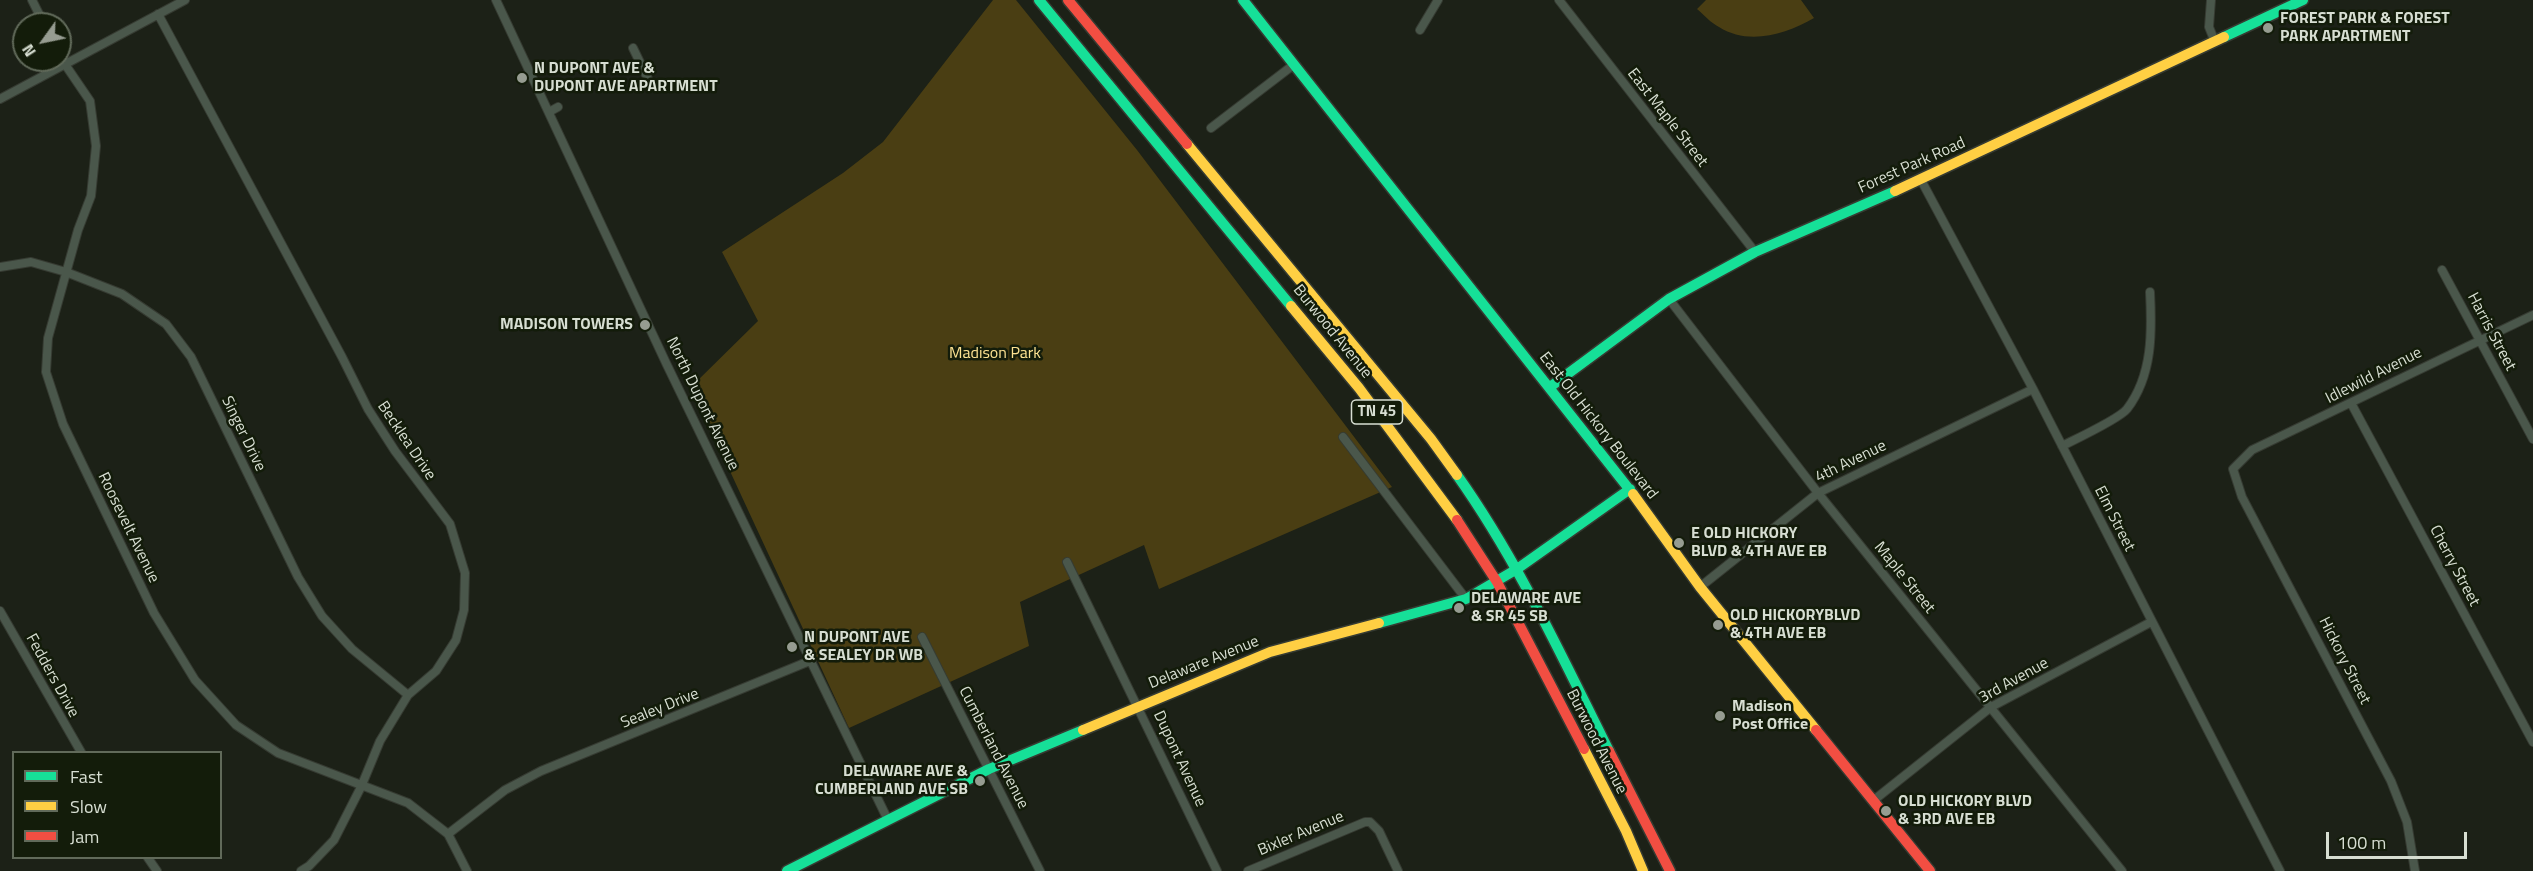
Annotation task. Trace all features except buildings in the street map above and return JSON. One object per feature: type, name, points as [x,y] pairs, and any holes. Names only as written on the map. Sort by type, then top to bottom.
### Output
[{"type":"street","points":[[72,55],[185,0]]},
{"type":"street","name":"North Dupont Avenue","points":[[496,0],[667,365],[887,818]]},
{"type":"street","name":"Burwood Avenue","points":[[1039,0],[1359,388],[1443,498],[1497,582],[1626,831],[1643,871]]},
{"type":"street","name":"Burwood Avenue","points":[[1068,0],[1431,439],[1488,519],[1517,568],[1670,871]]},
{"type":"street","name":"East Old Hickory Boulevard","points":[[1243,0],[1292,66],[1324,101],[1630,489],[1700,587],[1930,871]]},
{"type":"street","points":[[1420,30],[1438,0]]},
{"type":"street","name":"East Maple Street","points":[[1559,0],[1755,252]]},
{"type":"street","points":[[2211,0],[2209,27],[2215,42]]},
{"type":"street","name":"Forest Park Road","points":[[1550,387],[1669,299],[1755,252],[1921,180],[2303,0]]},
{"type":"street","name":"Becklea Drive","points":[[158,14],[368,409],[394,451],[450,525],[465,573],[464,610],[456,640],[435,671],[408,695],[380,741],[361,787],[333,840],[309,866],[301,871]]},
{"type":"street","points":[[633,48],[648,79]]},
{"type":"street","points":[[1211,128],[1292,66]]},
{"type":"street","points":[[0,99],[43,72]]},
{"type":"street","name":"Roosevelt Avenue","points":[[70,72],[90,101],[96,146],[91,196],[78,230],[48,338],[46,372],[63,424],[154,613],[195,680],[236,725],[278,753],[361,787],[408,803],[448,834],[467,871]]},
{"type":"street","points":[[549,112],[558,107]]},
{"type":"street","name":"Elm Street","points":[[1921,180],[2033,389],[2280,871]]},
{"type":"street","name":"Singer Drive","points":[[0,267],[31,262],[66,272],[122,294],[166,324],[191,357],[298,577],[322,616],[352,649],[408,695]]},
{"type":"street","name":"Harris Street","points":[[2442,270],[2533,439]]},
{"type":"street","points":[[2062,446],[2126,410],[2141,382],[2153,340],[2150,292]]},
{"type":"street","name":"Maple Street","points":[[1669,299],[1818,493],[2122,871]]},
{"type":"street","name":"Idlewild Avenue","points":[[2233,469],[2247,453],[2533,315]]},
{"type":"street","name":"4th Avenue","points":[[1700,587],[1818,493],[2033,389]]},
{"type":"street","name":"Cherry Street","points":[[2351,403],[2533,742]]},
{"type":"street","points":[[1343,437],[1466,599]]},
{"type":"street","name":"Hickory Street","points":[[2233,469],[2242,496],[2391,781],[2407,822],[2415,871]]},
{"type":"street","name":"Delaware Avenue","points":[[787,871],[887,818],[989,769],[1270,652],[1466,599],[1497,582],[1630,489]]},
{"type":"street","name":"Dupont Avenue","points":[[1067,562],[1139,706],[1216,871]]},
{"type":"street","name":"Fedders Drive","points":[[0,611],[80,751]]},
{"type":"street","name":"3rd Avenue","points":[[1874,800],[1991,707],[2151,622]]},
{"type":"street","name":"Cumberland Avenue","points":[[922,637],[1041,871]]},
{"type":"street","name":"Sealey Drive","points":[[448,834],[485,804],[518,782],[812,660]]},
{"type":"street","name":"Bixler Avenue","points":[[1248,871],[1365,822],[1370,822],[1379,831],[1398,871]]},
{"type":"green space","name":"Madison Park","points":[[993,0],[1016,0],[1137,150],[1392,487],[1159,589],[1144,545],[1020,602],[1029,646],[849,728],[691,387],[758,321],[722,252],[843,173],[883,142]]},
{"type":"green space","points":[[1706,0],[1801,0],[1814,18],[1780,33],[1755,37],[1743,36],[1716,25],[1697,9]]},
{"type":"traffic: fast","points":[[1039,0],[1291,306]]},
{"type":"traffic: fast","points":[[1243,0],[1633,494]]},
{"type":"traffic: fast","points":[[2224,37],[2303,0]]},
{"type":"traffic: fast","points":[[1550,387],[1669,299],[1755,252],[1895,191]]},
{"type":"traffic: fast","points":[[1457,475],[1520,575],[1609,751]]},
{"type":"traffic: fast","points":[[1379,623],[1466,599],[1517,569],[1630,489]]},
{"type":"traffic: fast","points":[[787,871],[989,769],[1083,730]]},
{"type":"traffic: slow","points":[[1895,191],[2224,37]]},
{"type":"traffic: slow","points":[[1187,144],[1431,439],[1457,475]]},
{"type":"traffic: slow","points":[[1291,306],[1359,388],[1457,520]]},
{"type":"traffic: slow","points":[[1633,494],[1700,587],[1816,730]]},
{"type":"traffic: slow","points":[[1083,730],[1270,652],[1379,623]]},
{"type":"traffic: slow","points":[[1584,749],[1626,831],[1643,871]]},
{"type":"traffic: jam","points":[[1068,0],[1187,144]]},
{"type":"traffic: jam","points":[[1457,520],[1497,582],[1584,749]]},
{"type":"traffic: jam","points":[[1816,730],[1930,871]]},
{"type":"traffic: jam","points":[[1609,751],[1670,871]]},
{"type":"place","name":"FOREST PARK & FOREST PARK APARTMENT","points":[[2268,28]]},
{"type":"place","name":"N DUPONT AVE & DUPONT AVE APARTMENT","points":[[522,78]]},
{"type":"place","name":"MADISON TOWERS","points":[[645,325]]},
{"type":"place","name":"E OLD HICKORY BLVD & 4TH AVE EB","points":[[1679,543]]},
{"type":"place","name":"DELAWARE AVE & SR 45 SB","points":[[1459,608]]},
{"type":"place","name":"OLD HICKORYBLVD & 4TH AVE EB","points":[[1718,625]]},
{"type":"place","name":"N DUPONT AVE & SEALEY DR WB","points":[[792,647]]},
{"type":"place","name":"Madison Post Office","points":[[1720,716]]},
{"type":"place","name":"DELAWARE AVE & CUMBERLAND AVE SB","points":[[980,781]]},
{"type":"place","name":"OLD HICKORY BLVD & 3RD AVE EB","points":[[1886,811]]}]
